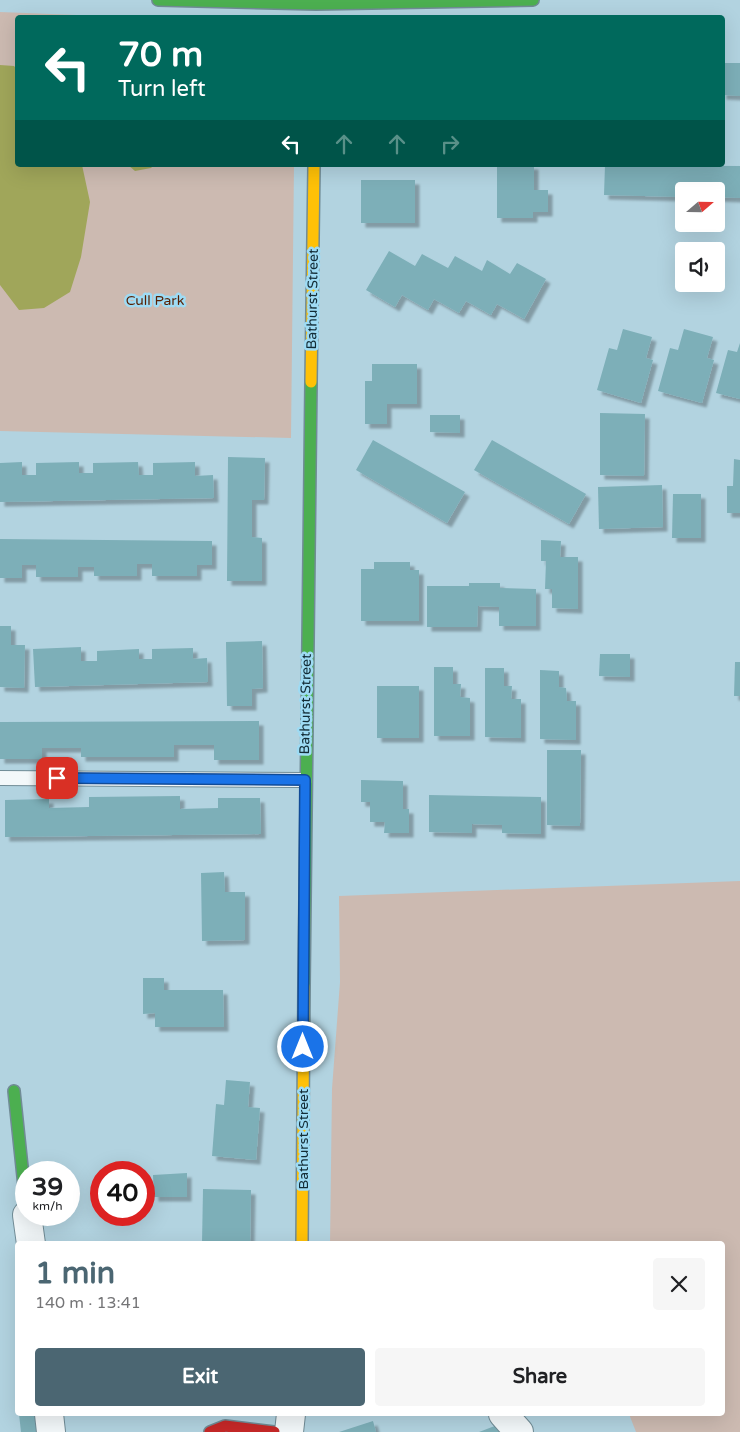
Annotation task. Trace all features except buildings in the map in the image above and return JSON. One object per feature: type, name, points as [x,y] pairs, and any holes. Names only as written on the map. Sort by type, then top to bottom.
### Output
[{"type":"street","points":[[158,0],[316,11],[352,2],[533,0]]},
{"type":"street","name":"Bathurst Street","points":[[302,1241],[305,780],[314,167]]},
{"type":"street","points":[[14,1091],[21,1161]]},
{"type":"street","points":[[28,1226],[30,1241]]},
{"type":"street","points":[[49,1416],[52,1432]]},
{"type":"street","points":[[289,1432],[291,1416]]},
{"type":"street","points":[[505,1416],[519,1432]]},
{"type":"street","points":[[210,1432],[225,1426],[274,1432]]},
{"type":"lane","points":[[0,778],[305,780]]},
{"type":"green space","name":"Cull Park","points":[[0,12],[77,15],[15,15],[15,167],[294,167],[291,438],[0,431]]},
{"type":"green space","points":[[740,881],[740,1432],[636,1432],[630,1416],[725,1416],[725,1241],[330,1241],[332,1089],[340,982],[339,896]]},
{"type":"shaded area","points":[[0,65],[15,67],[15,167],[82,167],[90,202],[81,257],[70,292],[44,308],[19,310],[0,285]]},
{"type":"shaded area","points":[[130,167],[152,167],[151,168],[135,171]]},
{"type":"traffic: fast","points":[[158,0],[316,4],[533,0]]},
{"type":"traffic: fast","points":[[304,986],[311,382]]},
{"type":"traffic: fast","points":[[14,1091],[21,1161]]},
{"type":"traffic: slow","points":[[311,382],[314,167]]},
{"type":"traffic: slow","points":[[302,1241],[304,986]]},
{"type":"traffic: jam","points":[[210,1432],[225,1426],[274,1432]]},
{"type":"route","points":[[57,778],[305,780],[303,1047]]}]
